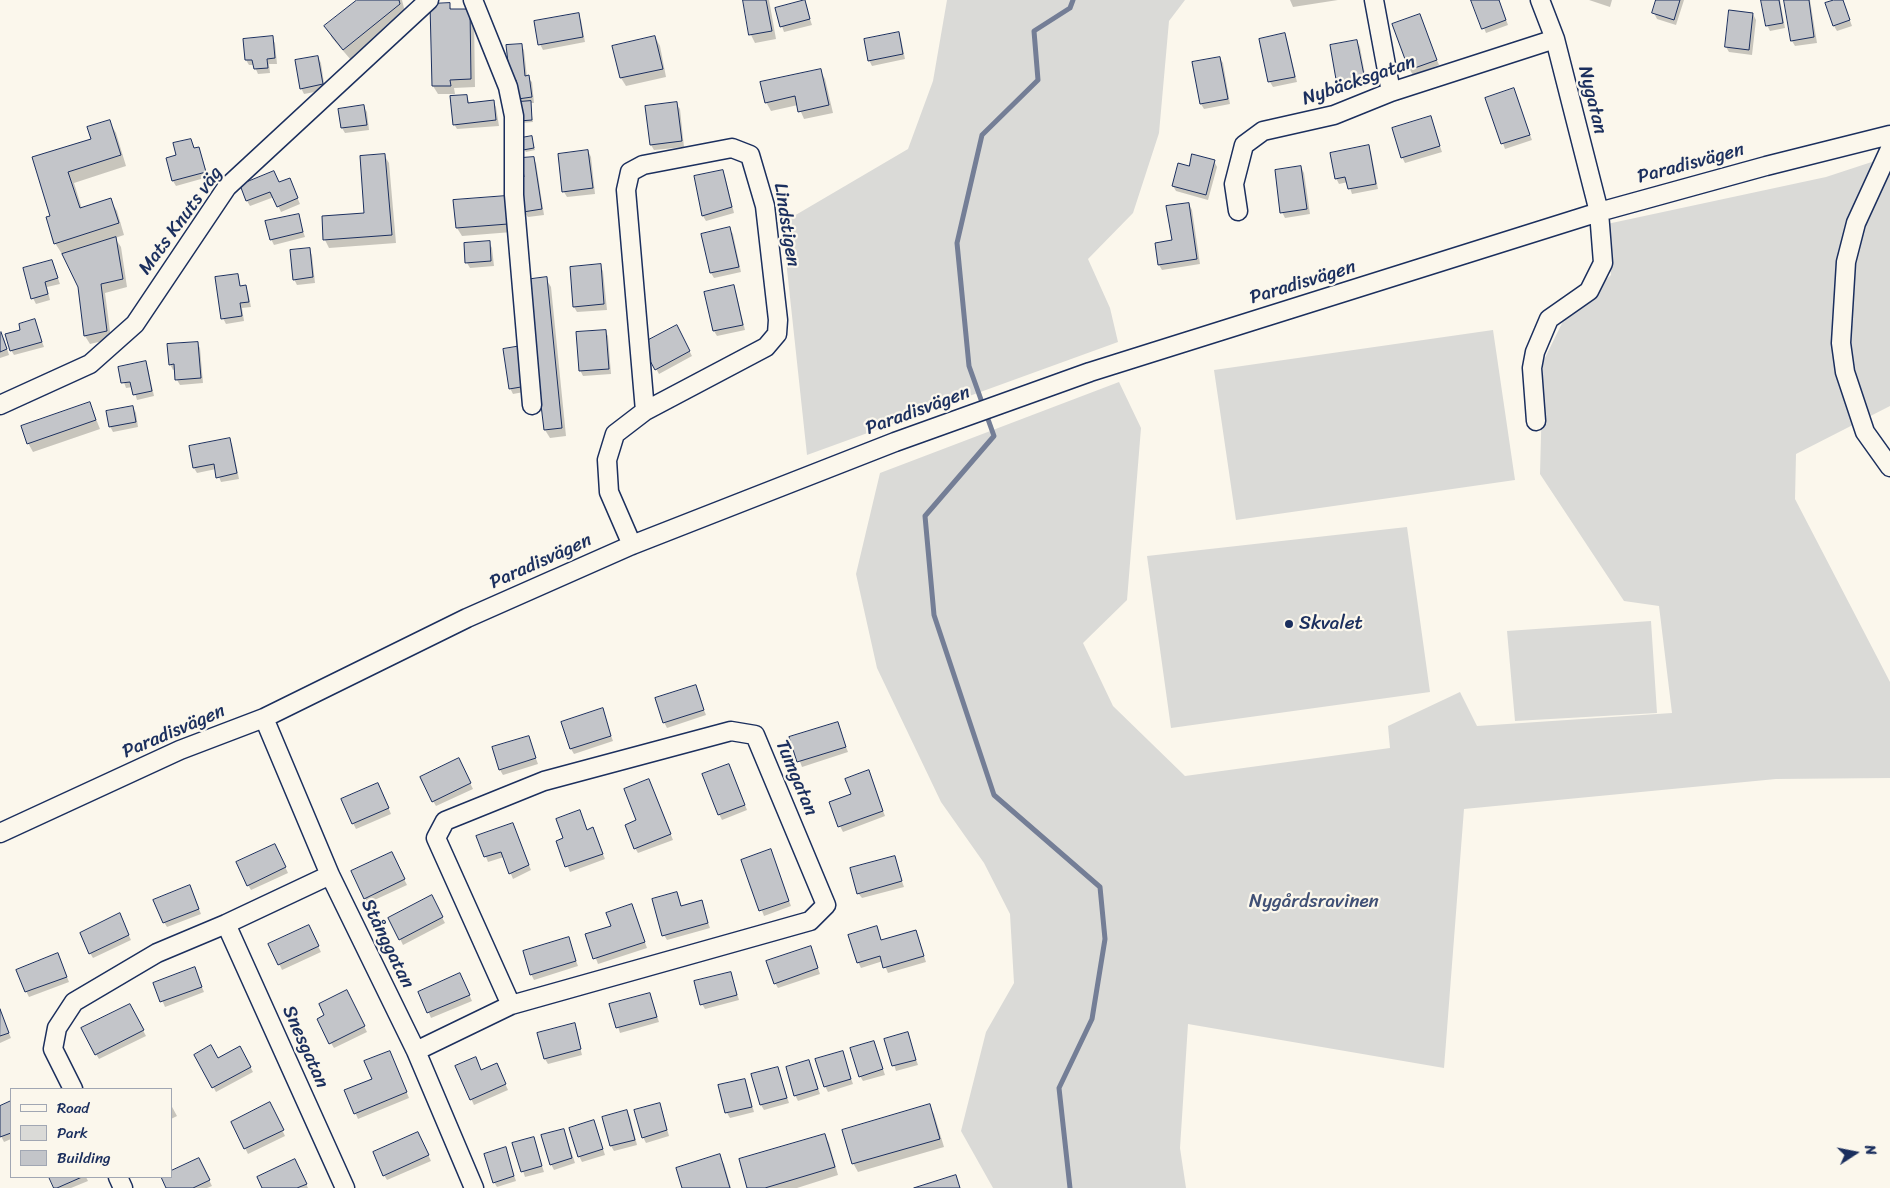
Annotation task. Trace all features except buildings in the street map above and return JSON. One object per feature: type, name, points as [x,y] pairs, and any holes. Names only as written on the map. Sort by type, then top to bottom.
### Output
[{"type":"street","name":"Mats Knuts väg","points":[[0,405],[90,364],[135,324],[227,187],[429,0]]},
{"type":"street","points":[[473,0],[508,88],[514,116],[514,195],[532,405]]},
{"type":"street","points":[[1374,0],[1390,92]]},
{"type":"street","name":"Nygatan","points":[[1536,421],[1532,368],[1535,352],[1549,319],[1589,291],[1604,263],[1599,212],[1555,39],[1540,0]]},
{"type":"street","name":"Nybäcksgatan","points":[[1238,211],[1234,184],[1244,145],[1264,131],[1334,116],[1390,92],[1555,39]]},
{"type":"street","name":"Paradisvägen","points":[[0,832],[180,750],[264,718],[467,618],[632,545],[895,442],[1090,372],[1599,212],[1671,191],[1890,135]]},
{"type":"street","name":"Lindstigen","points":[[632,545],[609,492],[607,460],[616,434],[645,411],[766,347],[776,334],[778,320],[765,206],[750,155],[732,148],[643,165],[630,172],[626,190],[645,411]]},
{"type":"street","points":[[1890,148],[1856,223],[1846,262],[1841,342],[1845,372],[1865,432],[1890,467]]},
{"type":"street","name":"Stånggatan","points":[[264,718],[330,876],[416,1051],[474,1188]]},
{"type":"street","name":"Tumgatan","points":[[416,1051],[511,1005],[810,921],[826,905],[755,736],[731,731],[544,781],[445,821],[436,838],[511,1005]]},
{"type":"street","points":[[72,1088],[53,1049],[56,1028],[74,1002],[157,953],[226,924],[330,876]]},
{"type":"street","name":"Snesgatan","points":[[226,924],[345,1188]]},
{"type":"green space","points":[[947,0],[1185,0],[1169,21],[1159,133],[1133,213],[1088,259],[1110,308],[1118,342],[807,455],[782,223],[908,149],[933,81]]},
{"type":"green space","name":"Nygårdsravinen","points":[[1890,156],[1890,406],[1796,454],[1795,499],[1890,682],[1890,778],[1776,779],[1464,809],[1444,1068],[1188,1024],[1180,1148],[1186,1188],[993,1188],[961,1131],[986,1032],[1014,983],[1010,914],[984,863],[941,802],[877,668],[856,574],[880,473],[1119,382],[1141,428],[1127,600],[1083,643],[1113,706],[1185,776],[1390,748],[1388,726],[1460,692],[1477,726],[1672,713],[1659,606],[1624,601],[1540,474],[1543,362],[1565,317],[1611,275],[1607,224],[1826,177]]},
{"type":"green space","points":[[1493,330],[1515,480],[1236,520],[1214,370]]},
{"type":"green space","name":"Skvalet","points":[[1407,527],[1430,692],[1171,728],[1147,556]]},
{"type":"green space","points":[[1651,621],[1657,713],[1515,721],[1507,631]]},
{"type":"waterway","points":[[1070,1188],[1059,1088],[1092,1019],[1105,939],[1100,887],[994,795],[934,615],[925,516],[994,436],[969,366],[957,243],[982,135],[1038,80],[1034,31],[1070,8],[1073,0]]},
{"type":"place","name":"Skvalet","points":[[1289,624]]}]
